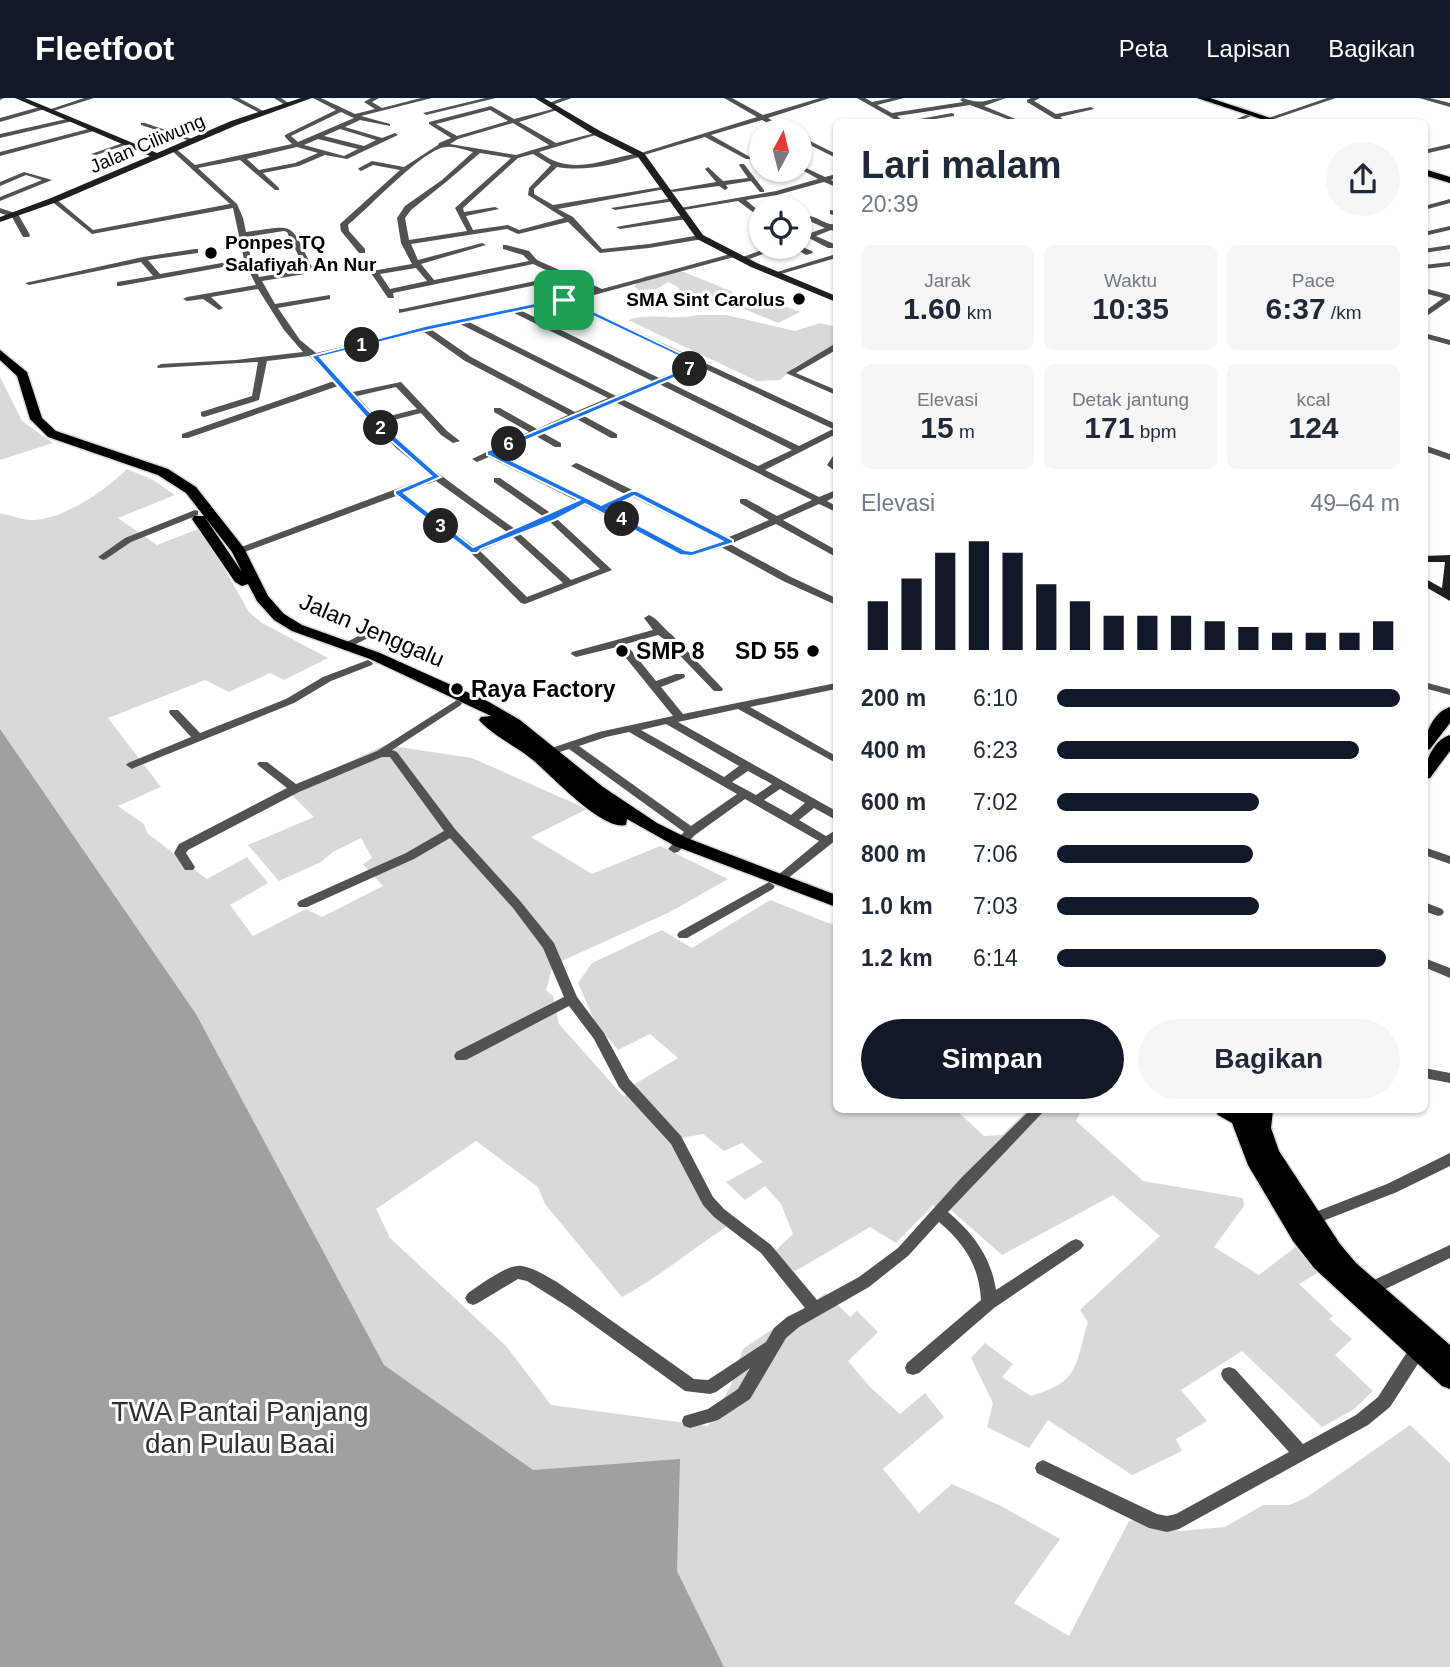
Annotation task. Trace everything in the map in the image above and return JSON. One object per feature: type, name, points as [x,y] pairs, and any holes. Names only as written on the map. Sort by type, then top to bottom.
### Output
[{"type":"main road","points":[[1191,98],[1264,119]]},
{"type":"main road","points":[[1202,98],[1251,115]]},
{"type":"main road","points":[[1428,174],[1449,180]]},
{"type":"main road","points":[[0,354],[23,375],[33,420]]},
{"type":"main road","name":"Jalan Jenggalu","points":[[0,366],[14,384],[33,420],[54,438],[155,478],[185,499],[249,586],[279,617],[297,628],[346,645],[483,705],[514,723],[584,798],[646,837],[682,841],[833,910]]},
{"type":"main road","name":"Jalan Jenggalu","points":[[54,438],[133,461],[180,481],[198,498],[239,551],[253,603],[283,630],[368,663],[457,703],[544,754]]},
{"type":"main road","points":[[1428,737],[1450,712]]},
{"type":"main road","points":[[1428,770],[1450,740]]},
{"type":"main road","name":"Jalan Jenggalu","points":[[774,883],[833,900]]},
{"type":"main road","points":[[1247,1115],[1310,1220],[1348,1269],[1450,1359]]},
{"type":"main road","points":[[1247,1115],[1255,1159],[1301,1236],[1322,1262],[1450,1379]]},
{"type":"street","points":[[19,98],[157,156]]},
{"type":"street","points":[[0,120],[92,98]]},
{"type":"street","points":[[234,98],[262,112]]},
{"type":"street","points":[[277,98],[287,104]]},
{"type":"street","name":"Jalan Ciliwung","points":[[0,220],[262,112],[308,98]]},
{"type":"street","points":[[316,98],[357,117],[388,125]]},
{"type":"street","points":[[376,98],[367,102],[380,109]]},
{"type":"street","points":[[194,167],[281,150],[319,137],[357,117],[429,98]]},
{"type":"street","points":[[426,113],[493,98]]},
{"type":"street","points":[[539,98],[592,129],[643,154],[673,190],[700,237],[731,255],[833,298]]},
{"type":"street","points":[[362,251],[345,231],[344,224],[406,169],[441,144],[511,122],[551,103],[569,98]]},
{"type":"street","points":[[727,98],[762,119],[827,98]]},
{"type":"street","points":[[860,98],[897,119]]},
{"type":"street","points":[[872,104],[901,98]]},
{"type":"street","points":[[959,98],[1012,119]]},
{"type":"street","points":[[893,116],[1003,98]]},
{"type":"street","points":[[1276,119],[1333,98]]},
{"type":"street","points":[[1422,98],[1450,105]]},
{"type":"street","points":[[1020,99],[1033,100],[1060,119]]},
{"type":"street","points":[[456,138],[431,123],[490,108],[554,145]]},
{"type":"street","points":[[1056,116],[1091,109]]},
{"type":"street","points":[[341,110],[287,136],[297,145],[345,158],[395,135]]},
{"type":"street","points":[[925,119],[961,113]]},
{"type":"street","points":[[1241,119],[1251,115]]},
{"type":"street","points":[[0,136],[71,120]]},
{"type":"street","points":[[533,151],[554,166],[589,167],[749,123]]},
{"type":"street","points":[[144,124],[192,140]]},
{"type":"street","points":[[340,127],[382,140]]},
{"type":"street","points":[[471,233],[459,208],[516,157],[592,129]]},
{"type":"street","points":[[0,154],[92,130]]},
{"type":"street","points":[[706,136],[748,158]]},
{"type":"street","points":[[319,137],[366,149]]},
{"type":"street","points":[[94,153],[125,144]]},
{"type":"street","points":[[441,144],[516,157]]},
{"type":"street","points":[[812,144],[833,154]]},
{"type":"street","points":[[1428,151],[1450,146]]},
{"type":"street","points":[[172,148],[235,205],[248,260],[290,334],[399,446],[512,531],[568,583]]},
{"type":"street","points":[[281,150],[291,156]]},
{"type":"street","points":[[433,284],[415,264],[405,243],[401,218],[479,150]]},
{"type":"street","points":[[258,172],[297,164],[323,153]]},
{"type":"street","points":[[242,158],[277,189]]},
{"type":"street","points":[[361,169],[372,163],[406,169]]},
{"type":"street","points":[[742,165],[749,174]]},
{"type":"street","points":[[554,166],[529,192],[570,219],[598,250],[700,237]]},
{"type":"street","points":[[708,169],[732,197]]},
{"type":"street","points":[[0,184],[26,173],[49,180],[0,200]]},
{"type":"street","points":[[812,173],[833,183]]},
{"type":"street","points":[[620,227],[685,209],[777,193],[833,177]]},
{"type":"street","points":[[551,208],[749,180]]},
{"type":"street","points":[[755,182],[762,191]]},
{"type":"street","points":[[615,208],[673,190]]},
{"type":"street","points":[[54,200],[92,232],[235,205]]},
{"type":"street","points":[[741,200],[749,206]]},
{"type":"street","points":[[1428,207],[1450,201]]},
{"type":"street","points":[[462,214],[495,209]]},
{"type":"street","points":[[685,209],[709,236],[747,257],[833,292]]},
{"type":"street","points":[[0,210],[13,216],[26,235]]},
{"type":"street","points":[[405,243],[508,227],[521,235],[570,219]]},
{"type":"street","points":[[812,219],[833,227]]},
{"type":"street","points":[[1428,233],[1450,228]]},
{"type":"street","points":[[187,299],[305,272],[308,267],[290,231],[284,229],[242,235]]},
{"type":"street","points":[[812,235],[833,229]]},
{"type":"street","points":[[812,237],[831,246]]},
{"type":"street","points":[[482,245],[375,273],[390,294],[534,262]]},
{"type":"street","points":[[506,247],[526,253],[534,262],[563,277],[601,291]]},
{"type":"street","points":[[1428,250],[1450,247]]},
{"type":"street","points":[[29,283],[195,251]]},
{"type":"street","points":[[161,366],[311,355],[564,300],[731,255]]},
{"type":"street","points":[[781,272],[833,257]]},
{"type":"street","points":[[143,259],[157,276]]},
{"type":"street","points":[[120,284],[248,260]]},
{"type":"street","points":[[825,260],[833,264]]},
{"type":"street","points":[[1428,267],[1450,264]]},
{"type":"street","points":[[402,311],[563,277]]},
{"type":"street","points":[[1428,291],[1450,297]]},
{"type":"street","points":[[205,296],[219,308]]},
{"type":"street","points":[[273,307],[327,297]]},
{"type":"street","points":[[1428,313],[1450,297]]},
{"type":"street","points":[[564,300],[833,428]]},
{"type":"street","points":[[514,310],[800,450]]},
{"type":"street","points":[[462,322],[761,469],[833,508]]},
{"type":"street","points":[[425,329],[468,359],[614,436]]},
{"type":"street","points":[[1428,336],[1450,343]]},
{"type":"street","points":[[833,349],[794,369],[790,374],[833,392]]},
{"type":"street","points":[[191,352],[195,364]]},
{"type":"street","points":[[821,355],[833,361]]},
{"type":"street","points":[[204,414],[256,398],[263,359]]},
{"type":"street","points":[[477,459],[575,415],[701,365]]},
{"type":"street","points":[[185,436],[337,383]]},
{"type":"street","points":[[350,395],[396,383],[444,433],[456,441]]},
{"type":"street","points":[[375,422],[423,410]]},
{"type":"street","points":[[496,410],[558,445]]},
{"type":"street","points":[[761,469],[833,431]]},
{"type":"street","points":[[1428,449],[1450,457]]},
{"type":"street","points":[[489,453],[586,500],[683,553],[692,554],[726,543],[833,494]]},
{"type":"street","points":[[576,466],[634,493],[787,579],[833,601]]},
{"type":"street","points":[[239,551],[398,493],[432,472]]},
{"type":"street","points":[[496,480],[551,518],[617,579]]},
{"type":"street","points":[[398,493],[474,551],[525,601],[607,570]]},
{"type":"street","points":[[601,509],[634,493]]},
{"type":"street","points":[[474,551],[512,531],[551,518],[586,500]]},
{"type":"street","points":[[743,501],[833,552]]},
{"type":"street","points":[[103,557],[128,540],[195,513]]},
{"type":"street","points":[[1428,558],[1450,558]]},
{"type":"street","points":[[1447,596],[1450,563]]},
{"type":"street","points":[[1428,584],[1447,596]]},
{"type":"street","points":[[1428,593],[1447,596]]},
{"type":"street","points":[[649,618],[718,689]]},
{"type":"street","points":[[346,645],[374,631]]},
{"type":"street","points":[[576,654],[659,631]]},
{"type":"street","points":[[619,643],[654,686],[675,720],[747,766],[833,814]]},
{"type":"street","points":[[132,765],[290,701],[327,679],[368,663]]},
{"type":"street","points":[[654,686],[680,676]]},
{"type":"street","points":[[1428,686],[1450,692]]},
{"type":"street","points":[[544,754],[569,744],[631,729],[833,687]]},
{"type":"street","points":[[821,689],[833,695]]},
{"type":"street","points":[[189,867],[180,853],[183,846],[295,789],[381,753],[457,703]]},
{"type":"street","points":[[740,706],[833,758]]},
{"type":"street","points":[[174,712],[199,739]]},
{"type":"street","points":[[631,729],[792,820],[832,838],[774,883],[683,935]]},
{"type":"street","points":[[569,744],[682,841],[750,797],[780,784]]},
{"type":"street","points":[[381,753],[393,754],[451,832],[517,905],[549,946],[571,999],[593,1028],[624,1083],[676,1140],[708,1201],[719,1213],[766,1249],[816,1310]]},
{"type":"street","points":[[263,764],[295,789]]},
{"type":"street","points":[[724,782],[747,766]]},
{"type":"street","points":[[792,820],[813,803]]},
{"type":"street","points":[[303,904],[410,856],[451,832]]},
{"type":"street","points":[[1428,852],[1450,860]]},
{"type":"street","points":[[1428,908],[1438,912]]},
{"type":"street","points":[[1428,964],[1450,973]]},
{"type":"street","points":[[461,1056],[571,999]]},
{"type":"street","points":[[1428,1074],[1450,1078]]},
{"type":"street","points":[[690,1421],[712,1415],[744,1394],[780,1333],[793,1322],[864,1282],[903,1252],[1035,1113]]},
{"type":"street","points":[[1310,1220],[1392,1188],[1450,1159]]},
{"type":"street","points":[[939,1213],[961,1231],[984,1265],[989,1284],[989,1303]]},
{"type":"street","points":[[913,1368],[989,1303],[1076,1245]]},
{"type":"street","points":[[1370,1289],[1450,1251]]},
{"type":"street","points":[[473,1298],[515,1273],[530,1274],[691,1386],[710,1387],[769,1348]]},
{"type":"street","points":[[1043,1468],[1155,1522],[1167,1524],[1179,1521],[1362,1420],[1384,1402],[1417,1350]]},
{"type":"street","points":[[1229,1374],[1301,1452]]},
{"type":"green space","points":[[671,271],[684,272],[733,292],[715,301],[703,301],[683,296],[678,287],[668,282],[657,289],[639,290],[634,286],[645,276]]},
{"type":"green space","points":[[765,298],[800,312],[778,323],[742,308]]},
{"type":"green space","points":[[726,315],[795,331],[820,323],[833,326],[833,347],[796,366],[780,380],[757,381],[628,320]]},
{"type":"green space","points":[[0,377],[22,421],[53,443],[0,460]]},
{"type":"green space","name":"TWA Pantai Panjang dan Pulau Baai","points":[[127,469],[153,480],[175,495],[118,518],[157,545],[201,528],[249,612],[262,623],[328,658],[284,680],[270,673],[229,692],[205,680],[108,718],[161,787],[118,806],[144,824],[147,833],[207,879],[247,857],[268,883],[230,905],[253,936],[306,909],[322,917],[383,886],[363,864],[372,858],[361,838],[333,852],[321,862],[279,881],[248,845],[314,817],[288,791],[385,745],[472,758],[587,809],[531,837],[592,874],[660,846],[728,879],[670,912],[553,965],[546,990],[553,996],[559,1024],[624,1097],[635,1084],[678,1058],[650,1034],[618,1050],[596,1024],[578,983],[592,963],[662,930],[692,948],[770,900],[833,925],[833,1113],[959,1113],[984,1136],[1002,1135],[1025,1113],[1080,1113],[1076,1121],[1143,1181],[1243,1198],[1244,1206],[1214,1247],[1259,1275],[1301,1243],[1324,1269],[1299,1284],[1333,1316],[1329,1319],[1352,1339],[1335,1355],[1373,1391],[1353,1410],[1322,1427],[1242,1351],[1181,1390],[1207,1421],[1176,1439],[1182,1451],[1132,1475],[1048,1420],[1029,1448],[987,1427],[993,1403],[971,1358],[985,1343],[1013,1364],[1002,1377],[1031,1396],[1067,1378],[1077,1361],[1088,1322],[1080,1310],[1160,1236],[1113,1195],[1002,1255],[951,1210],[942,1214],[933,1205],[896,1243],[870,1227],[794,1272],[775,1251],[793,1234],[781,1204],[765,1186],[745,1200],[726,1182],[763,1162],[742,1143],[724,1151],[703,1134],[681,1138],[726,1227],[622,1297],[545,1204],[538,1187],[476,1141],[376,1209],[390,1238],[506,1346],[551,1405],[708,1426],[731,1385],[743,1349],[826,1293],[850,1317],[857,1311],[878,1332],[848,1361],[870,1387],[900,1414],[925,1393],[944,1417],[883,1469],[919,1513],[952,1484],[1001,1506],[1060,1539],[1014,1603],[1069,1636],[1129,1521],[1141,1519],[1179,1531],[1225,1527],[1263,1505],[1290,1505],[1307,1497],[1410,1425],[1450,1463],[1450,1667],[0,1667],[0,513],[32,520],[44,519],[70,509],[108,486]]},
{"type":"shaded area","points":[[0,729],[196,1014],[384,1365],[533,1470],[680,1459],[677,1571],[724,1667],[0,1667]]},
{"type":"place","name":"Ponpes TQ Salafiyah An Nur","points":[[211,253]]},
{"type":"place","name":"SMA Sint Carolus","points":[[799,299]]},
{"type":"place","name":"SMP 8","points":[[622,651]]},
{"type":"place","name":"SD 55","points":[[813,651]]},
{"type":"place","name":"Raya Factory","points":[[457,689]]},
{"type":"route","points":[[564,300],[425,329],[315,356],[337,383],[399,446],[437,477],[398,493],[474,551],[512,531],[551,518],[586,500],[601,509],[683,553],[692,554],[729,541],[634,493],[601,509],[586,500],[489,453],[575,415],[701,365],[564,300]]}]
